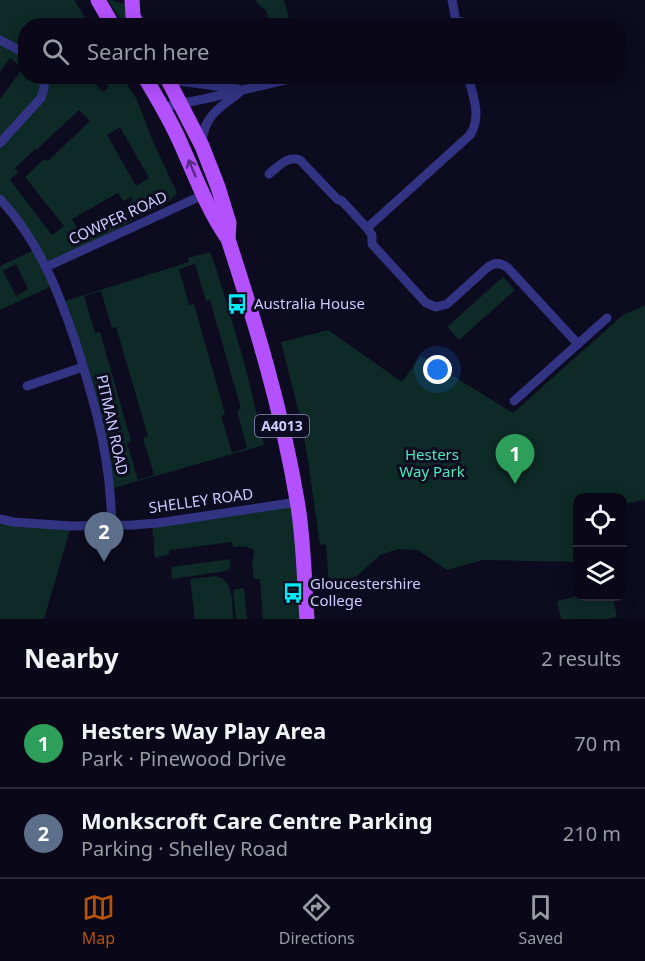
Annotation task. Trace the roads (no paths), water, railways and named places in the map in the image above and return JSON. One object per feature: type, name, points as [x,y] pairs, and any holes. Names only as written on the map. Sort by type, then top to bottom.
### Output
[{"type":"main road","points":[[98,0],[108,18]]},
{"type":"main road","points":[[132,0],[134,18]]},
{"type":"main road","name":"A4013","points":[[149,84],[180,141],[203,195],[228,239],[261,344],[282,425],[297,502],[307,619]]},
{"type":"main road","name":"A4013","points":[[174,85],[218,187],[229,223],[228,239]]},
{"type":"street","points":[[451,18],[452,0]]},
{"type":"street","points":[[0,40],[18,50]]},
{"type":"street","points":[[0,143],[41,98],[44,84]]},
{"type":"street","points":[[174,85],[243,90],[268,84]]},
{"type":"street","points":[[367,228],[470,135],[477,115],[470,84]]},
{"type":"street","points":[[163,107],[174,85]]},
{"type":"street","points":[[163,107],[174,85]]},
{"type":"street","points":[[174,85],[243,90]]},
{"type":"street","points":[[202,146],[203,133],[214,112],[243,90]]},
{"type":"street","points":[[269,174],[286,160],[300,160],[367,228],[372,235],[372,244],[429,305],[443,306],[488,267],[502,264],[578,344]]},
{"type":"street","name":"COWPER ROAD","points":[[46,267],[203,195]]},
{"type":"street","name":"PITMAN ROAD","points":[[0,199],[31,240],[62,302],[92,394],[105,449],[112,526]]},
{"type":"street","points":[[514,401],[607,318]]},
{"type":"street","name":"PITMAN ROAD","points":[[27,386],[83,367]]},
{"type":"street","name":"SHELLEY ROAD","points":[[0,519],[42,524],[112,526],[158,523],[297,502]]},
{"type":"place","name":"Australia House","points":[[237,304]]},
{"type":"place","name":"Hesters Way Play Area","points":[[515,484]]},
{"type":"place","name":"Monkscroft Care Centre Parking","points":[[104,562]]},
{"type":"place","name":"Gloucestershire College","points":[[293,593]]},
{"type":"park label","name":"Hesters Way Park","points":[[432,464]]}]
